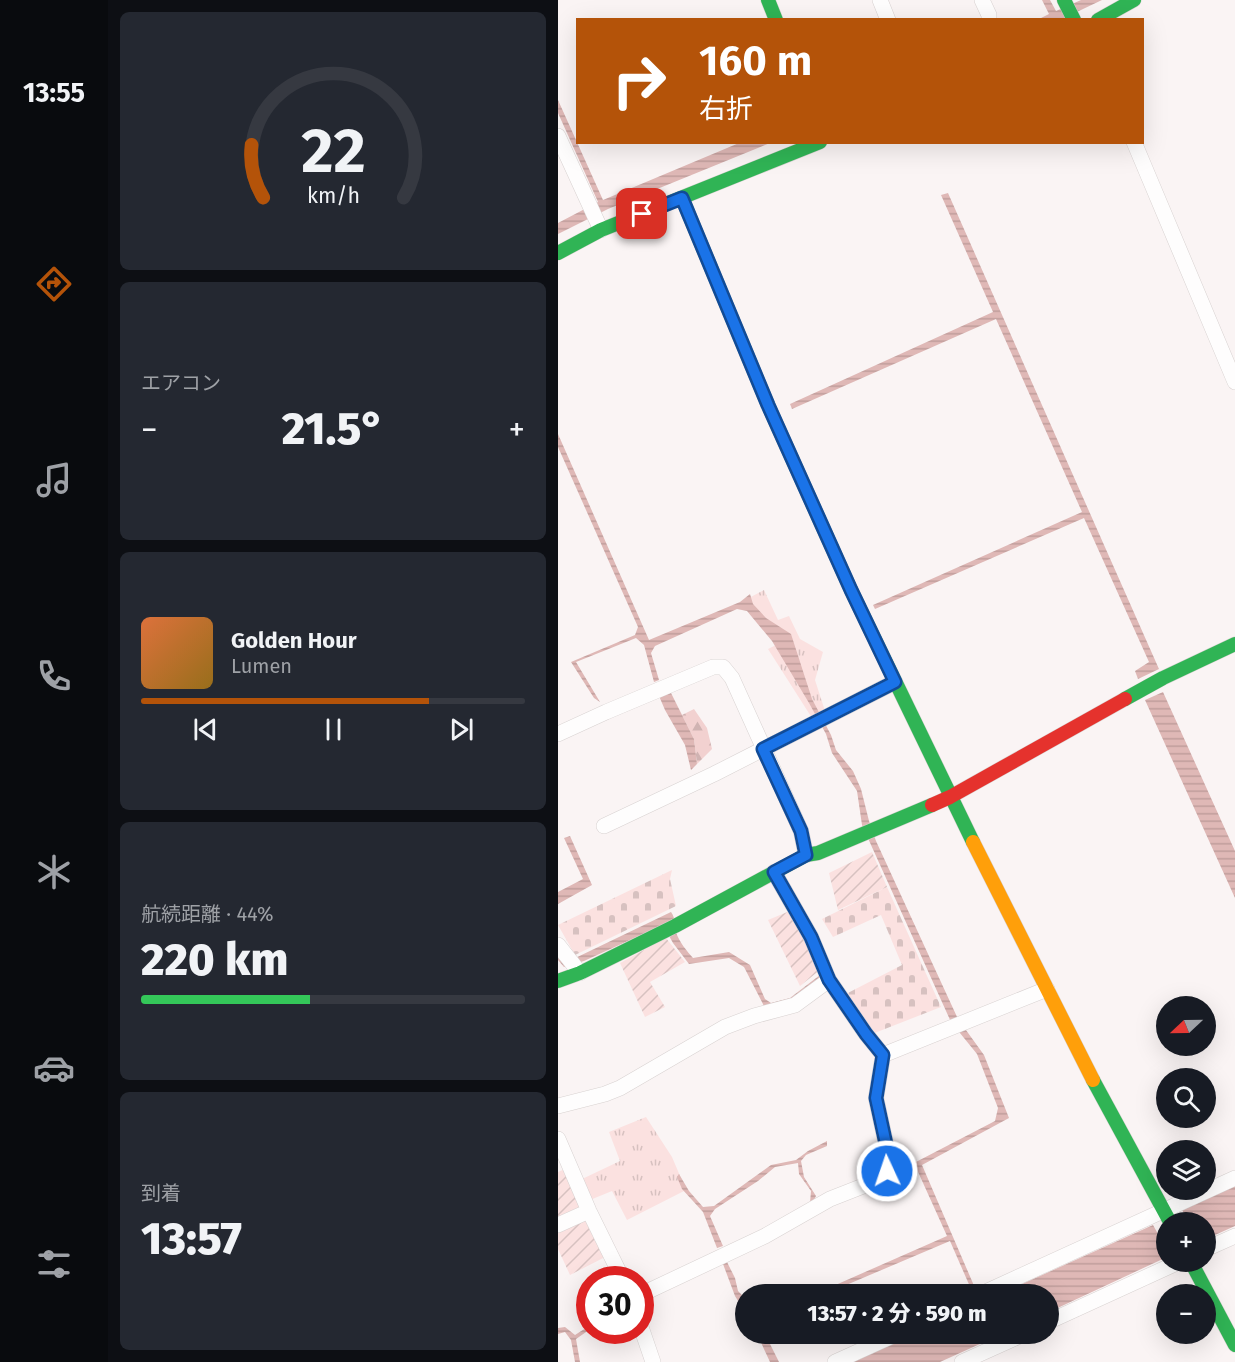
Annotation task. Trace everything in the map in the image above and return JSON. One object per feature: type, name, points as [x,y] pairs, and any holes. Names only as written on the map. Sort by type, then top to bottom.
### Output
[{"type":"street","points":[[768,0],[775,18]]},
{"type":"street","points":[[880,0],[887,18]]},
{"type":"street","points":[[982,0],[989,18]]},
{"type":"street","points":[[1102,18],[1134,0]]},
{"type":"street","points":[[1064,1],[1072,18]]},
{"type":"street","points":[[558,136],[595,217]]},
{"type":"street","points":[[558,253],[595,217],[682,198],[815,144]]},
{"type":"street","points":[[1135,144],[1235,382]]},
{"type":"street","points":[[682,198],[773,416],[851,590],[950,797],[1109,1111],[1164,1212]]},
{"type":"street","points":[[558,981],[575,966],[669,929],[806,855],[818,853],[950,797],[1163,678],[1235,644]]},
{"type":"street","points":[[558,734],[713,667],[723,667],[732,678],[801,831],[806,855]]},
{"type":"street","points":[[604,826],[714,774],[895,682]]},
{"type":"street","points":[[654,1288],[765,1236],[830,1199],[881,1179],[887,1171],[886,1144],[876,1098],[883,1055],[829,980],[811,937],[774,872]]},
{"type":"street","points":[[558,945],[575,966]]},
{"type":"street","points":[[558,1106],[606,1094],[620,1088],[725,1027],[795,1005],[829,980]]},
{"type":"street","points":[[883,1055],[1047,989]]},
{"type":"street","points":[[558,1140],[616,1266]]},
{"type":"street","points":[[1176,1212],[1235,1178]]},
{"type":"street","points":[[558,1225],[589,1211]]},
{"type":"street","points":[[1005,1284],[1156,1222]]},
{"type":"street","points":[[1216,1245],[1235,1236]]},
{"type":"street","points":[[1059,1317],[1157,1272]]},
{"type":"street","points":[[1196,1272],[1235,1345]]},
{"type":"street","points":[[646,1344],[652,1362]]},
{"type":"street","points":[[834,1362],[874,1344]]},
{"type":"street","points":[[962,1362],[1001,1344]]},
{"type":"green space","points":[[764,590],[778,620],[789,616],[800,639],[823,652],[815,680],[825,711],[812,718],[768,649],[778,644],[747,599]]},
{"type":"green space","points":[[694,709],[707,728],[712,749],[697,764],[694,739],[682,715]]},
{"type":"green space","points":[[872,852],[887,887],[838,910],[829,873]]},
{"type":"green space","points":[[672,870],[670,879],[676,906],[575,955],[558,925]]},
{"type":"green space","points":[[887,887],[941,1007],[872,1034],[844,995],[902,965],[881,915],[833,937],[822,919]]},
{"type":"green space","points":[[792,910],[820,970],[800,986],[768,920]]},
{"type":"green space","points":[[666,938],[685,962],[650,982],[665,1007],[645,1017],[620,963]]},
{"type":"green space","points":[[646,1117],[672,1157],[686,1190],[627,1220],[612,1191],[590,1200],[580,1180],[620,1161],[609,1132]]},
{"type":"green space","points":[[565,1169],[607,1256],[588,1266],[576,1266],[576,1272],[570,1275],[558,1249],[558,1172]]},
{"type":"shaded area","points":[[1042,0],[1050,0],[1056,11],[1081,0],[1102,0],[1064,18],[1041,18],[1049,14]]},
{"type":"shaded area","points":[[558,100],[603,200],[737,144],[768,144],[608,209],[558,234],[558,223],[598,202],[558,113]]},
{"type":"shaded area","points":[[948,193],[1159,669],[1138,679],[1135,671],[1149,662],[1084,518],[875,609],[873,605],[1082,512],[996,319],[792,409],[790,404],[993,312],[941,195]]},
{"type":"shaded area","points":[[558,434],[649,640],[740,602],[750,594],[753,604],[766,618],[791,634],[812,699],[831,735],[836,750],[853,771],[861,789],[876,841],[958,1019],[984,1055],[1009,1118],[922,1165],[973,1284],[969,1284],[950,1241],[849,1284],[838,1284],[947,1236],[914,1163],[995,1121],[998,1108],[977,1054],[951,1022],[862,825],[857,791],[832,753],[826,734],[772,641],[747,611],[737,609],[655,646],[651,653],[659,680],[654,682],[644,645],[636,638],[576,662],[600,702],[594,698],[571,662],[635,635],[638,627],[558,447]]},
{"type":"shaded area","points":[[670,691],[694,739],[697,764],[691,770],[685,745],[659,696]]},
{"type":"shaded area","points":[[1163,692],[1235,851],[1235,898],[1145,700]]},
{"type":"shaded area","points":[[570,836],[592,885],[558,904],[558,892],[583,879],[564,838]]},
{"type":"shaded area","points":[[671,912],[677,936],[693,958],[729,952],[750,965],[765,999],[771,1003],[790,998],[820,975],[823,978],[790,1002],[765,1008],[744,967],[729,958],[689,964],[663,925],[584,961],[564,967],[558,960],[558,951],[567,962]]},
{"type":"shaded area","points":[[827,1141],[827,1146],[806,1155],[801,1161],[804,1177],[816,1196],[813,1202],[810,1203],[811,1191],[799,1174],[798,1163],[775,1167],[715,1209],[710,1216],[723,1246],[717,1248],[703,1212],[682,1189],[677,1177],[679,1174],[689,1191],[703,1207],[714,1206],[771,1165],[796,1160]]},
{"type":"shaded area","points":[[1235,1186],[1235,1226],[1216,1235],[1216,1212],[1183,1212],[1182,1210],[1204,1200],[1216,1200],[1216,1195]]},
{"type":"shaded area","points":[[1153,1225],[1156,1230],[1156,1262],[1059,1307],[1059,1284],[1022,1284]]},
{"type":"shaded area","points":[[726,1260],[735,1278],[735,1296],[723,1264]]},
{"type":"shaded area","points":[[565,1327],[575,1335],[580,1362],[575,1362],[571,1340],[565,1332],[558,1334],[558,1328]]},
{"type":"shaded area","points":[[762,1344],[770,1344],[779,1362],[770,1362]]},
{"type":"shaded area","points":[[892,1344],[980,1344],[940,1362],[852,1362]]},
{"type":"traffic: fast","points":[[768,0],[775,18]]},
{"type":"traffic: fast","points":[[1064,0],[1073,18]]},
{"type":"traffic: fast","points":[[1102,18],[1134,0]]},
{"type":"traffic: fast","points":[[558,253],[601,230],[815,144]]},
{"type":"traffic: fast","points":[[682,198],[768,405],[851,590],[973,842]]},
{"type":"traffic: fast","points":[[1125,699],[1235,644]]},
{"type":"traffic: fast","points":[[558,981],[580,973],[675,926],[806,855],[818,853],[932,805]]},
{"type":"traffic: fast","points":[[1093,1080],[1165,1212]]},
{"type":"traffic: fast","points":[[1196,1272],[1235,1345]]},
{"type":"traffic: slow","points":[[973,842],[1093,1080]]},
{"type":"traffic: jam","points":[[932,805],[1125,699]]},
{"type":"route","points":[[642,214],[682,198],[768,405],[895,682],[763,749],[801,831],[806,855],[774,872],[811,937],[829,980],[883,1055],[876,1098],[886,1144],[887,1171]]}]
